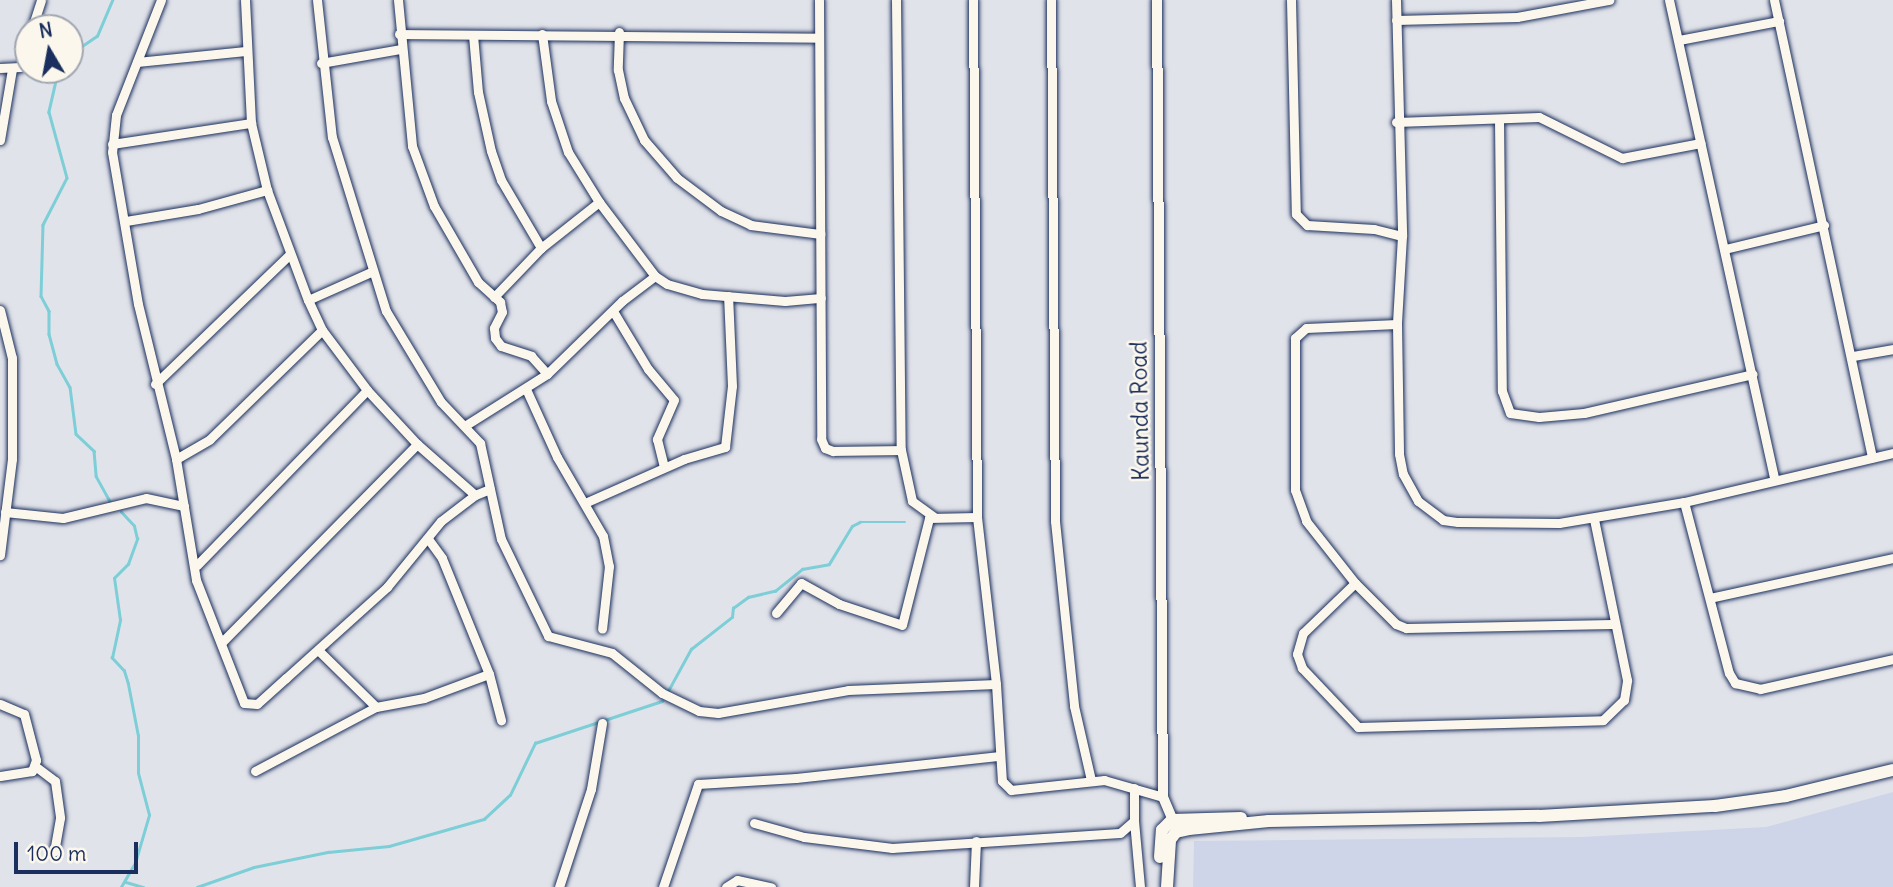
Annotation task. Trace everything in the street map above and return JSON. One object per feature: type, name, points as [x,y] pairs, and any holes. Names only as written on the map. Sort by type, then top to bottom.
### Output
[{"type":"main road","points":[[1160,887],[1160,835],[1182,824],[1525,816],[1715,806],[1797,793],[1893,770]]},
{"type":"main road","points":[[1167,887],[1168,847],[1182,824]]},
{"type":"street","points":[[161,0],[116,116],[112,144],[155,384],[176,459],[197,565],[196,580],[242,699],[249,705],[318,650],[387,587],[441,521],[475,495],[490,489]]},
{"type":"street","points":[[245,0],[245,51],[251,123],[267,190],[308,300],[322,330],[367,390],[417,444],[475,495]]},
{"type":"street","points":[[317,0],[321,63],[336,153],[373,271],[400,335],[441,402],[466,425],[485,454],[501,539],[542,629],[558,640],[612,653],[684,706],[718,712],[848,690],[996,684]]},
{"type":"street","points":[[398,0],[400,49],[410,134],[420,168],[457,248],[478,282],[494,297],[502,312],[494,328],[495,338],[501,346],[531,356],[547,374]]},
{"type":"street","points":[[819,0],[820,234],[825,448],[901,450]]},
{"type":"street","points":[[896,0],[901,450],[912,501],[933,516],[977,517]]},
{"type":"street","points":[[973,0],[977,517],[996,684],[1000,756],[1007,789],[1091,780],[1163,797]]},
{"type":"street","points":[[1051,0],[1055,521],[1074,706],[1091,780]]},
{"type":"street","name":"Kaunda Road","points":[[1157,0],[1163,797],[1182,824]]},
{"type":"street","points":[[1292,0],[1296,214],[1307,225],[1374,229],[1402,236]]},
{"type":"street","points":[[1396,0],[1396,122],[1402,236],[1397,324],[1399,454],[1403,474],[1418,501],[1443,520],[1458,522],[1526,524],[1594,519],[1684,502],[1893,453]]},
{"type":"street","points":[[1396,20],[1517,17],[1609,0]]},
{"type":"street","points":[[1669,0],[1774,479]]},
{"type":"street","points":[[1774,0],[1853,356],[1871,458]]},
{"type":"street","points":[[1679,40],[1779,21]]},
{"type":"street","points":[[399,34],[619,32],[818,38]]},
{"type":"street","points":[[619,32],[624,98],[644,140],[677,178],[721,211],[751,225],[820,234]]},
{"type":"street","points":[[542,34],[548,86],[561,133],[599,202],[655,276],[682,290],[785,302],[821,298]]},
{"type":"street","points":[[473,35],[478,92],[491,151],[501,180],[541,248]]},
{"type":"street","points":[[321,63],[400,49]]},
{"type":"street","points":[[137,62],[245,51]]},
{"type":"street","points":[[0,68],[12,69],[0,140]]},
{"type":"street","points":[[1396,122],[1539,117],[1560,124],[1615,158],[1701,143]]},
{"type":"street","points":[[1499,119],[1502,391],[1510,413],[1527,417],[1584,413],[1753,374]]},
{"type":"street","points":[[112,144],[251,123]]},
{"type":"street","points":[[126,220],[198,209],[267,190]]},
{"type":"street","points":[[494,297],[541,248],[599,202]]},
{"type":"street","points":[[1724,249],[1824,225]]},
{"type":"street","points":[[155,384],[289,255]]},
{"type":"street","points":[[308,300],[373,271]]},
{"type":"street","points":[[466,425],[547,374],[613,311],[655,276]]},
{"type":"street","points":[[587,502],[664,467],[725,447],[732,386],[729,296]]},
{"type":"street","points":[[0,310],[12,358],[12,459],[0,555]]},
{"type":"street","points":[[613,311],[640,358],[674,400],[657,439],[664,467]]},
{"type":"street","points":[[1397,324],[1320,326],[1306,328],[1295,338],[1296,501],[1355,583],[1396,624],[1406,628],[1612,624]]},
{"type":"street","points":[[176,459],[210,439],[322,330]]},
{"type":"street","points":[[1853,356],[1893,349]]},
{"type":"street","points":[[526,389],[556,457],[587,502],[603,536],[608,566],[602,629]]},
{"type":"street","points":[[197,565],[367,390]]},
{"type":"street","points":[[222,642],[417,444]]},
{"type":"street","points":[[4,508],[62,518],[146,498],[184,506]]},
{"type":"street","points":[[1684,502],[1729,673],[1735,683],[1750,690],[1893,659]]},
{"type":"street","points":[[776,614],[801,583],[850,609],[883,622],[904,624],[927,522],[933,516]]},
{"type":"street","points":[[1355,583],[1303,633],[1297,654],[1302,668],[1350,723],[1365,728],[1603,720],[1624,700],[1626,690],[1594,519]]},
{"type":"street","points":[[428,539],[442,558],[489,674],[501,720]]},
{"type":"street","points":[[1710,598],[1893,558]]},
{"type":"street","points":[[318,650],[376,708]]},
{"type":"street","points":[[255,771],[376,708],[424,698],[489,674]]},
{"type":"street","points":[[0,704],[24,714],[35,766],[55,781],[60,818],[54,851]]},
{"type":"street","points":[[559,887],[591,789],[602,723]]},
{"type":"street","points":[[663,887],[698,784],[1000,756]]},
{"type":"street","points":[[0,776],[26,774],[35,766]]},
{"type":"street","points":[[1134,788],[1140,887]]},
{"type":"street","points":[[754,822],[860,846],[1120,833],[1134,821]]},
{"type":"street","points":[[974,887],[976,841]]},
{"type":"street","points":[[726,887],[737,880],[771,887]]},
{"type":"shaded area","points":[[1893,792],[1893,887],[1193,887],[1194,841],[1581,837],[1766,827]]},
{"type":"waterway","points":[[84,45],[97,36],[112,0]]},
{"type":"waterway","points":[[55,84],[49,112],[67,178],[43,225],[41,296],[49,311],[49,334],[57,364],[70,387],[76,434],[94,451],[96,476],[110,501]]},
{"type":"waterway","points":[[121,512],[134,526],[137,539],[128,564],[114,578],[120,620],[112,658],[124,671],[128,684],[138,736],[138,773],[149,815],[135,863],[121,887]]},
{"type":"waterway","points":[[668,691],[691,649],[732,617],[733,608],[748,597],[775,591],[802,569],[829,564],[852,526],[860,522],[905,522]]},
{"type":"waterway","points":[[197,887],[254,867],[328,852],[389,846],[484,819],[510,795],[535,743],[662,701]]},
{"type":"waterway","points":[[126,882],[143,887]]}]
